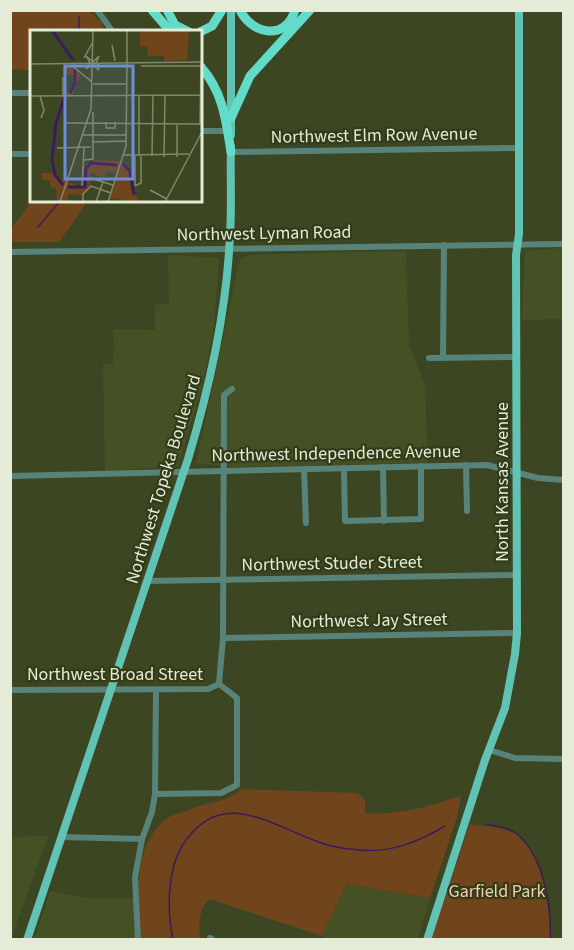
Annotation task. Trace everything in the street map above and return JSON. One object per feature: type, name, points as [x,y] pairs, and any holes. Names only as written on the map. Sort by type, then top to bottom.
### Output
[{"type":"highway","points":[[152,10],[169,30]]},
{"type":"highway","points":[[167,10],[175,25],[185,30]]},
{"type":"highway","points":[[202,31],[212,26],[222,10]]},
{"type":"highway","points":[[240,10],[251,26],[271,32],[286,25],[295,10]]},
{"type":"highway","points":[[231,118],[250,76],[310,10]]},
{"type":"highway","points":[[202,68],[219,92],[229,131],[231,152]]},
{"type":"main road","points":[[229,131],[231,10]]},
{"type":"main road","name":"North Kansas Avenue","points":[[427,939],[505,708],[517,633],[519,10]]},
{"type":"main road","name":"Northwest Topeka Boulevard","points":[[27,939],[184,471],[214,361],[229,249],[231,152]]},
{"type":"street","points":[[97,10],[112,30]]},
{"type":"street","points":[[10,93],[30,93]]},
{"type":"street","points":[[202,131],[229,131]]},
{"type":"street","name":"Northwest Elm Row Avenue","points":[[231,152],[518,147]]},
{"type":"street","points":[[10,154],[30,154]]},
{"type":"street","name":"Northwest Lyman Road","points":[[10,252],[564,244]]},
{"type":"street","points":[[443,358],[444,245]]},
{"type":"street","points":[[429,358],[517,357]]},
{"type":"street","points":[[155,794],[221,793],[237,785],[237,698],[219,684],[223,638],[224,395],[232,389]]},
{"type":"street","points":[[466,465],[467,511]]},
{"type":"street","name":"Northwest Independence Avenue","points":[[10,476],[493,465],[538,478],[564,480]]},
{"type":"street","points":[[344,468],[345,521],[384,521],[421,519],[421,466]]},
{"type":"street","points":[[382,467],[384,521]]},
{"type":"street","points":[[304,469],[306,523]]},
{"type":"street","name":"Northwest Studer Street","points":[[147,581],[517,575]]},
{"type":"street","name":"Northwest Jay Street","points":[[223,638],[517,633]]},
{"type":"street","name":"Northwest Broad Street","points":[[10,690],[208,689],[219,684]]},
{"type":"street","points":[[138,939],[135,877],[142,838],[152,812],[155,794],[156,690]]},
{"type":"street","points":[[489,750],[515,758],[564,759]]},
{"type":"street","points":[[61,837],[142,838]]},
{"type":"shaded area","points":[[563,248],[563,319],[522,320],[525,251]]},
{"type":"shaded area","points":[[406,251],[409,345],[425,385],[428,463],[235,467],[196,463],[240,259],[249,255]]},
{"type":"shaded area","points":[[168,255],[219,258],[214,328],[203,383],[178,466],[105,471],[103,364],[113,364],[114,329],[155,330],[155,305],[169,304]]},
{"type":"shaded area","points":[[48,836],[11,939],[11,837]]},
{"type":"shaded area","points":[[347,884],[430,898],[418,939],[331,940],[322,936]]},
{"type":"shaded area","points":[[50,891],[91,899],[138,898],[141,939],[34,940]]},
{"type":"green space","points":[[11,10],[89,11],[102,23],[105,30],[30,30],[30,70],[11,69]]},
{"type":"green space","points":[[31,202],[87,202],[59,242],[11,242],[11,229]]},
{"type":"green space","points":[[242,789],[358,793],[365,800],[365,813],[403,811],[461,796],[457,817],[430,898],[347,884],[322,936],[210,899],[201,912],[200,939],[141,940],[139,875],[147,844],[155,831],[172,816],[223,800]]},
{"type":"green space","name":"Garfield Park","points":[[470,824],[505,829],[515,833],[532,852],[543,882],[549,913],[550,939],[431,939]]},
{"type":"waterway","points":[[79,17],[79,30]]},
{"type":"waterway","points":[[38,227],[59,202]]},
{"type":"waterway","points":[[173,940],[170,917],[173,867],[182,846],[198,827],[215,816],[232,813],[251,816],[328,845],[359,850],[382,850],[404,845],[445,826]]},
{"type":"waterway","points":[[486,824],[514,832],[534,855],[548,898],[550,940]]}]
